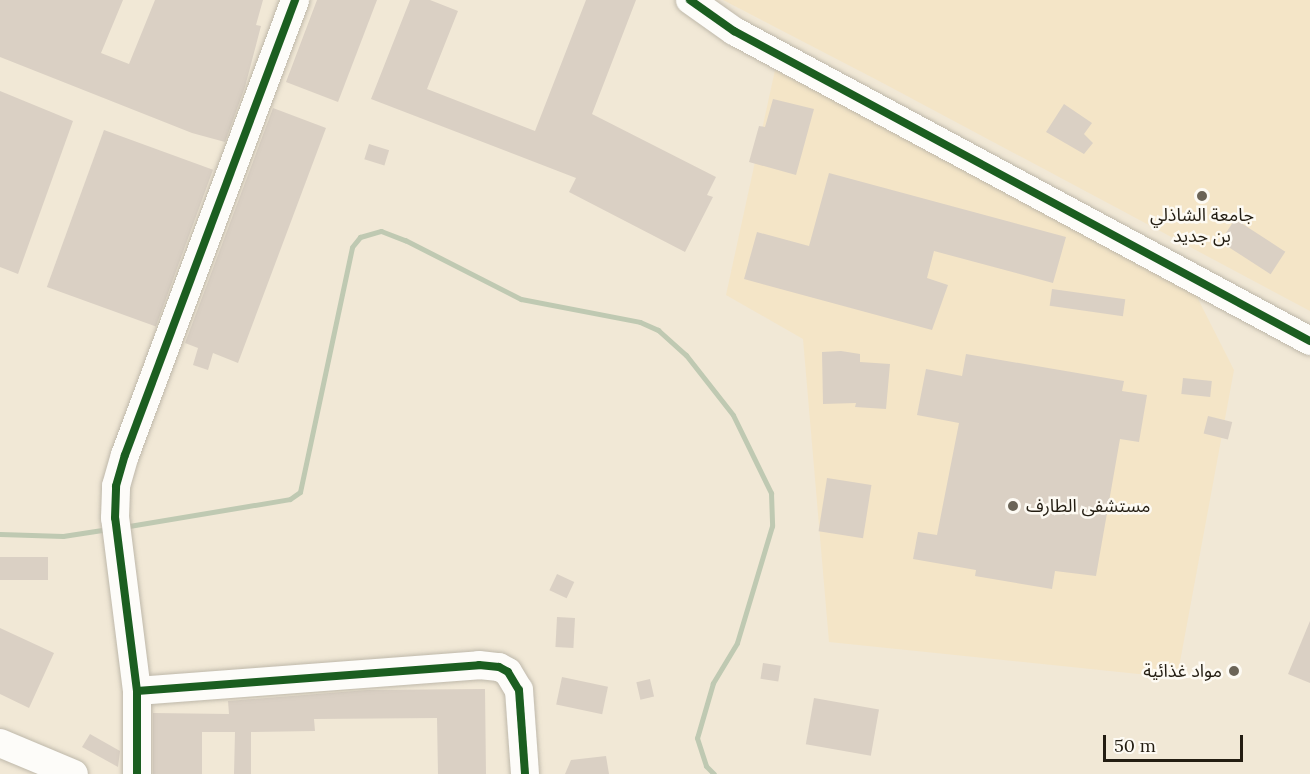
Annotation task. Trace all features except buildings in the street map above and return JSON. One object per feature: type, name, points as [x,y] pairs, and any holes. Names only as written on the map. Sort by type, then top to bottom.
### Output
[{"type":"street","points":[[137,774],[136,691],[117,532],[116,486],[124,455],[295,0]]},
{"type":"street","points":[[690,0],[734,31],[1310,341]]},
{"type":"street","points":[[136,691],[498,666],[508,672],[519,690],[525,774]]},
{"type":"street","points":[[0,743],[74,774]]},
{"type":"shaded area","name":"جامعة الشاذلي بن جديد","points":[[723,0],[1310,0],[1310,311],[879,81]]},
{"type":"shaded area","name":"مستشفى الطارف","points":[[775,70],[1191,285],[1234,370],[1177,678],[829,642],[803,339],[726,295]]},
{"type":"waterway","points":[[123,527],[290,499],[300,492],[352,247],[360,237],[381,231],[405,240],[521,299],[640,322],[658,330],[686,355],[733,415],[771,493],[772,526],[737,643],[713,683],[697,738],[706,766],[714,774]]},
{"type":"waterway","points":[[0,534],[63,536],[108,529]]},
{"type":"cycle path","points":[[137,774],[137,691],[115,518],[116,486],[125,455],[295,0]]},
{"type":"cycle path","points":[[690,0],[734,31],[1310,341]]},
{"type":"cycle path","points":[[137,691],[479,665],[499,667],[508,672],[519,690],[525,774]]},
{"type":"place","name":"جامعة الشاذلي بن جديد","points":[[1202,196]]},
{"type":"place","name":"مستشفى الطارف","points":[[1013,506]]},
{"type":"place","name":"مواد غذائية","points":[[1234,671]]}]
